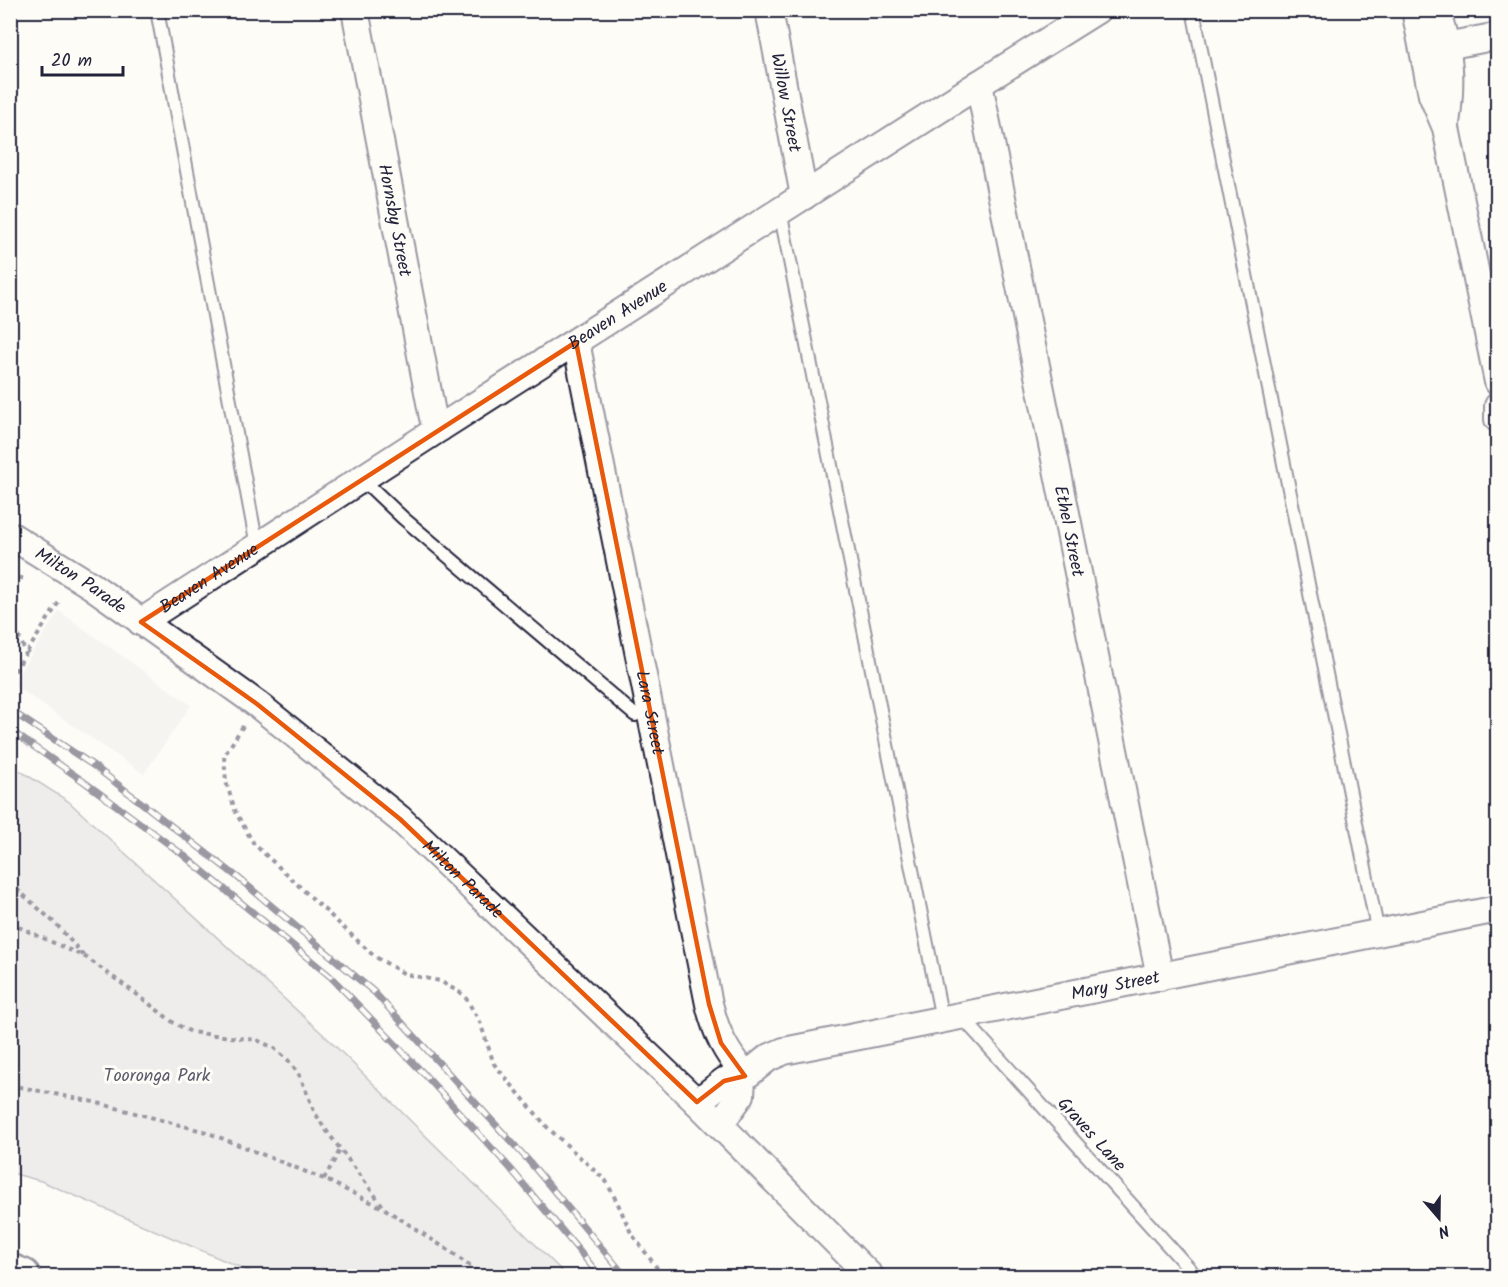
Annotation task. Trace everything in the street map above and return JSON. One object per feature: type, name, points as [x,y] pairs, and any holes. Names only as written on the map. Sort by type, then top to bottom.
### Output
[{"type":"highway","points":[[10,1271],[23,1276]]},
{"type":"street","name":"Hornsby Street","points":[[355,10],[433,418],[440,428]]},
{"type":"street","name":"Willow Street","points":[[769,10],[804,196]]},
{"type":"street","name":"Beaven Avenue","points":[[141,622],[440,428],[1097,10]]},
{"type":"street","points":[[1415,10],[1435,48],[1450,67],[1450,99],[1446,128],[1497,382]]},
{"type":"street","points":[[1435,48],[1436,10]]},
{"type":"street","points":[[1435,48],[1497,36]]},
{"type":"street","name":"Ethel Street","points":[[979,84],[1160,977]]},
{"type":"street","name":"Lara Street","points":[[576,342],[714,1026],[743,1078]]},
{"type":"street","points":[[1497,406],[1497,419]]},
{"type":"street","name":"Milton Parade","points":[[10,535],[92,586],[257,704],[400,819],[698,1102],[870,1276]]},
{"type":"street","name":"Mary Street","points":[[698,1102],[724,1081],[743,1078],[768,1058],[784,1051],[1497,909]]},
{"type":"street","points":[[720,1124],[741,1095],[743,1078]]},
{"type":"lane","points":[[157,10],[256,546]]},
{"type":"lane","points":[[1193,10],[1378,933]]},
{"type":"lane","points":[[780,211],[952,1018]]},
{"type":"lane","points":[[362,479],[403,518],[635,715]]},
{"type":"lane","name":"Graves Lane","points":[[952,1018],[1197,1276]]},
{"type":"path","points":[[10,574],[25,579]]},
{"type":"path","points":[[11,676],[59,602]]},
{"type":"path","points":[[12,621],[26,652]]},
{"type":"path","points":[[257,704],[224,756],[226,782],[236,813],[254,844],[374,956],[405,974],[440,981],[464,995],[480,1022],[494,1064],[547,1127],[606,1181],[631,1233],[663,1276]]},
{"type":"path","points":[[10,883],[56,924],[87,958],[174,1023],[191,1032],[257,1040],[274,1048],[288,1060],[300,1076],[322,1126],[385,1209]]},
{"type":"path","points":[[10,923],[87,958]]},
{"type":"path","points":[[10,1085],[94,1102],[206,1132],[324,1179],[385,1209],[483,1276]]},
{"type":"path","points":[[324,1179],[340,1149]]},
{"type":"highlighted area","points":[[576,342],[709,1004],[721,1043],[745,1076],[724,1081],[697,1102],[400,819],[257,704],[141,622]]},
{"type":"shaded area","points":[[59,611],[191,705],[144,774],[12,684]]},
{"type":"green space","name":"Tooronga Park","points":[[11,765],[68,801],[326,1037],[567,1276],[260,1276],[41,1181],[11,1173]]},
{"type":"railway","points":[[10,710],[94,766],[236,876],[374,992],[528,1160],[625,1276]]},
{"type":"railway","points":[[10,730],[182,854],[331,977],[510,1168],[600,1276]]}]
